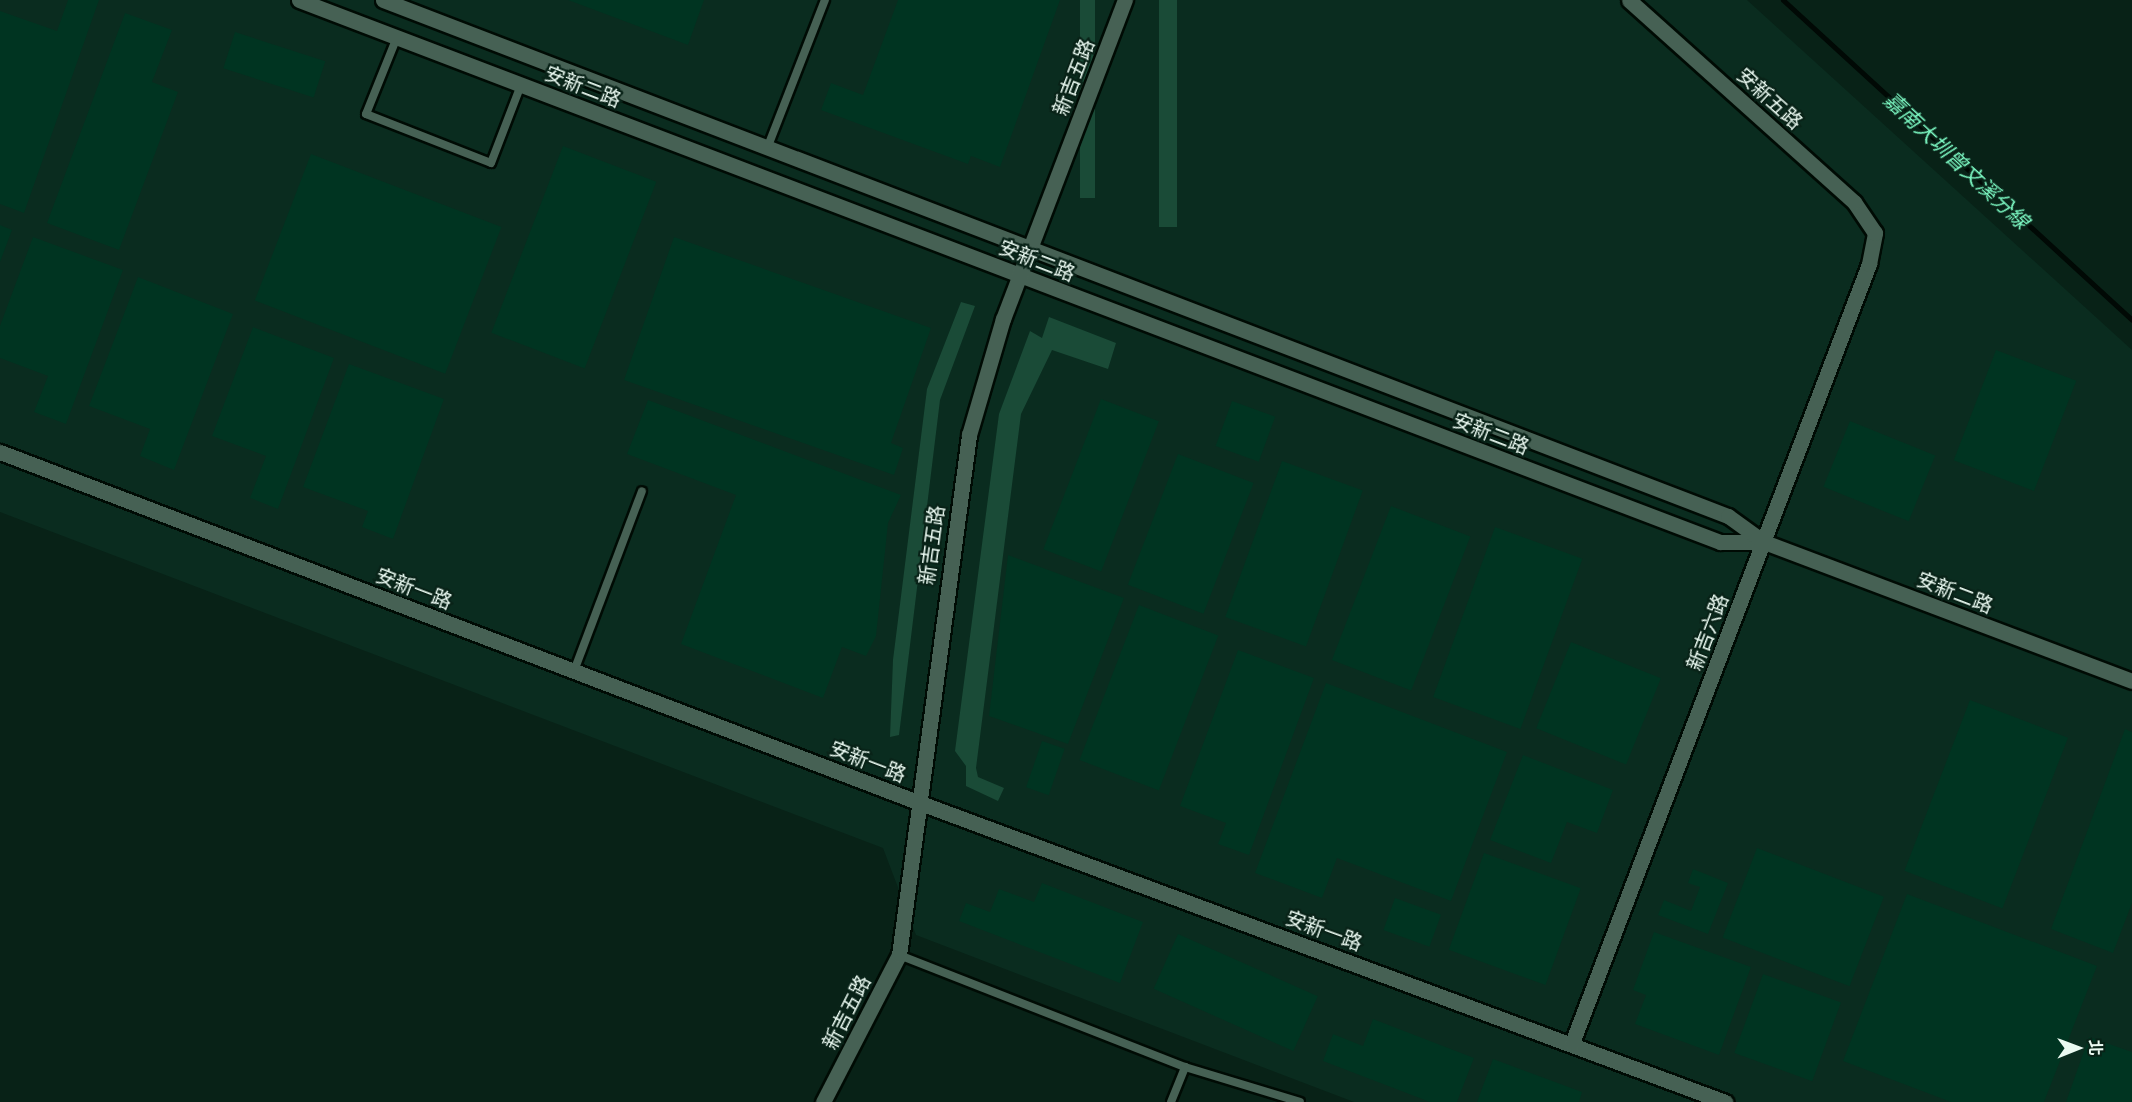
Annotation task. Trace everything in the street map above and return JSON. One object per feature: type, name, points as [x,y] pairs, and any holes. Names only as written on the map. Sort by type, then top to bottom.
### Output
[{"type":"street","name":"安新二路","points":[[299,0],[1720,543],[1764,542]]},
{"type":"street","name":"安新二路","points":[[383,0],[1728,516],[1764,542],[2132,681]]},
{"type":"street","name":"新吉五路","points":[[823,1102],[899,956],[923,804],[940,629],[969,435],[1020,276],[1125,0]]},
{"type":"street","name":"安新五路","points":[[1629,0],[1854,202],[1875,233]]},
{"type":"street","name":"新吉六路","points":[[1572,1043],[1869,264],[1875,233]]},
{"type":"street","name":"安新一路","points":[[0,452],[923,804],[1572,1043],[1725,1102]]},
{"type":"lane","points":[[768,146],[825,0]]},
{"type":"lane","points":[[397,37],[366,114],[491,164],[521,85]]},
{"type":"lane","points":[[574,671],[642,491]]},
{"type":"lane","points":[[899,956],[1185,1066],[1300,1102]]},
{"type":"lane","points":[[1171,1102],[1185,1066]]},
{"type":"shaded area","points":[[0,0],[1747,0],[2132,350],[2132,1102],[1354,1102],[916,935],[883,848],[0,512]]},
{"type":"shaded area","points":[[1080,0],[1095,0],[1095,198],[1080,198]]},
{"type":"shaded area","points":[[1159,0],[1177,0],[1177,227],[1159,227]]},
{"type":"shaded area","points":[[961,302],[975,306],[940,400],[899,735],[890,737],[893,660],[927,389]]},
{"type":"shaded area","points":[[1049,317],[1116,343],[1108,369],[1052,350],[1021,414],[976,768],[978,777],[1004,788],[998,801],[966,786],[966,766],[955,751],[999,414],[1030,331],[1042,338]]},
{"type":"building","points":[[68,0],[99,0],[24,213],[0,204],[0,11],[57,31]]},
{"type":"building","points":[[568,0],[704,0],[688,45]]},
{"type":"building","points":[[898,0],[1060,0],[1000,167],[971,156],[968,164],[821,110],[831,83],[863,95]]},
{"type":"building","points":[[125,13],[172,30],[152,82],[178,92],[119,250],[47,223]]},
{"type":"building","points":[[235,32],[325,61],[314,97],[223,68]]},
{"type":"building","points":[[563,146],[656,182],[585,369],[491,333]]},
{"type":"building","points":[[311,154],[501,227],[445,374],[255,301]]},
{"type":"building","points":[[0,225],[12,230],[0,262]]},
{"type":"building","points":[[33,237],[123,270],[66,424],[34,412],[48,376],[0,358],[0,326]]},
{"type":"building","points":[[674,237],[931,328],[891,443],[903,448],[894,475],[624,380]]},
{"type":"building","points":[[138,277],[233,314],[174,470],[140,456],[150,429],[89,406]]},
{"type":"building","points":[[253,327],[334,358],[278,509],[250,498],[266,456],[212,436]]},
{"type":"building","points":[[1996,350],[2076,381],[2034,491],[1954,460]]},
{"type":"building","points":[[349,364],[444,399],[393,539],[362,527],[368,511],[303,487]]},
{"type":"building","points":[[1101,399],[1159,421],[1101,572],[1043,549]]},
{"type":"building","points":[[648,400],[901,495],[888,523],[876,636],[866,656],[842,647],[823,698],[681,644],[736,495],[627,454]]},
{"type":"building","points":[[1232,401],[1275,417],[1259,462],[1216,446]]},
{"type":"building","points":[[1850,421],[1935,455],[1909,521],[1823,487]]},
{"type":"building","points":[[1178,454],[1254,483],[1203,614],[1128,585]]},
{"type":"building","points":[[1282,461],[1363,490],[1306,646],[1225,617]]},
{"type":"building","points":[[1391,506],[1470,536],[1411,691],[1332,660]]},
{"type":"building","points":[[1495,527],[1582,559],[1520,729],[1433,697]]},
{"type":"building","points":[[1008,555],[1124,598],[1068,744],[989,716]]},
{"type":"building","points":[[1139,605],[1218,635],[1159,790],[1080,760]]},
{"type":"building","points":[[1571,642],[1661,678],[1626,765],[1536,728]]},
{"type":"building","points":[[1238,650],[1314,678],[1249,855],[1218,844],[1226,823],[1180,806]]},
{"type":"building","points":[[1326,683],[1507,752],[1451,901],[1337,858],[1322,898],[1255,873]]},
{"type":"building","points":[[1970,700],[2068,738],[2002,908],[1904,871]]},
{"type":"building","points":[[2125,729],[2132,732],[2132,903],[2113,953],[2051,929]]},
{"type":"building","points":[[1042,741],[1065,749],[1049,795],[1026,787]]},
{"type":"building","points":[[1523,755],[1613,790],[1597,833],[1567,822],[1551,863],[1490,840]]},
{"type":"building","points":[[1757,848],[1884,897],[1850,986],[1723,938]]},
{"type":"building","points":[[1484,853],[1581,888],[1546,985],[1449,950]]},
{"type":"building","points":[[1693,869],[1728,883],[1708,934],[1658,915],[1664,900],[1691,911],[1700,887],[1688,883]]},
{"type":"building","points":[[1042,883],[1143,922],[1120,983],[959,921],[966,903],[990,912],[999,889],[1034,902]]},
{"type":"building","points":[[1907,894],[2097,966],[2044,1102],[1951,1102],[1843,1061]]},
{"type":"building","points":[[1395,898],[1441,915],[1429,947],[1383,930]]},
{"type":"building","points":[[1654,932],[1751,967],[1719,1055],[1635,1024],[1646,995],[1633,990]]},
{"type":"building","points":[[1178,934],[1318,996],[1293,1051],[1154,989]]},
{"type":"building","points":[[1763,974],[1841,1002],[1812,1081],[1734,1053]]},
{"type":"building","points":[[1373,1019],[1474,1058],[1457,1102],[1430,1102],[1323,1061],[1333,1034],[1363,1046]]},
{"type":"building","points":[[2089,1037],[2132,1052],[2132,1102],[2066,1102]]},
{"type":"building","points":[[1493,1059],[1582,1092],[1579,1102],[1477,1102]]},
{"type":"waterway","name":"嘉南大圳曾文溪分線","points":[[1783,0],[2132,320]]}]
